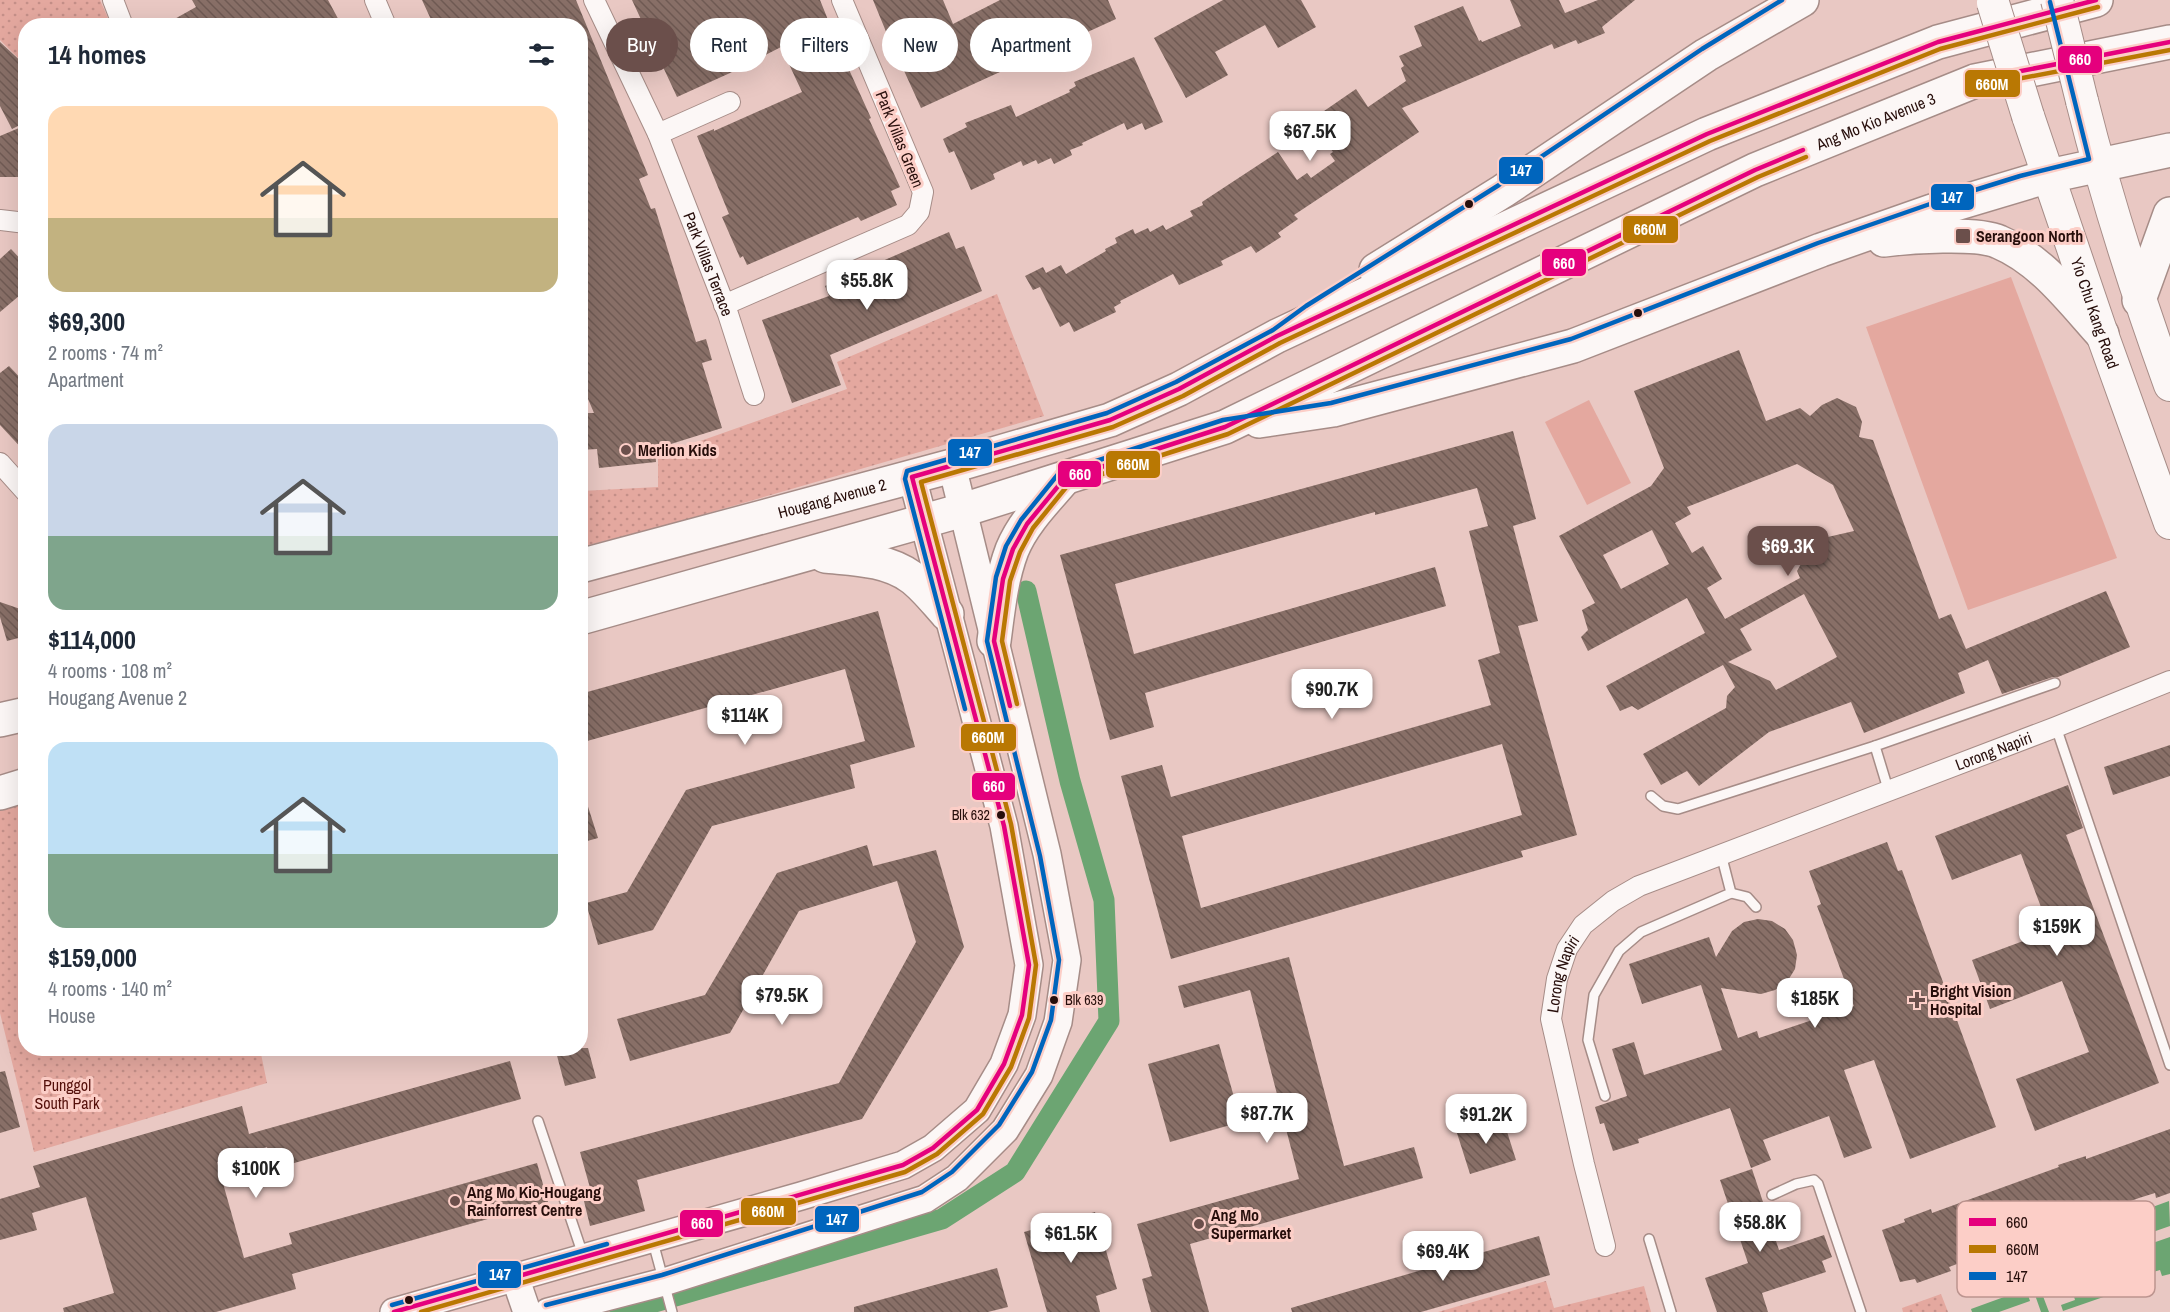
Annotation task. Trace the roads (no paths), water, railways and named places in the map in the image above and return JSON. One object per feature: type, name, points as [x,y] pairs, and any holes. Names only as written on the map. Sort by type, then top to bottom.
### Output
[{"type":"highway","points":[[1277,336],[1707,134],[1938,42],[2096,0]]},
{"type":"highway","points":[[1277,336],[1310,312],[1503,191],[1706,55],[1792,4]]},
{"type":"highway","name":"Ang Mo Kio Avenue 3","points":[[1225,427],[1755,170],[1975,81],[2170,42]]},
{"type":"highway","points":[[588,616],[963,510],[1225,427],[1333,410],[1573,346],[1821,250],[1932,211],[2049,176],[2170,150]]},
{"type":"highway","points":[[2139,300],[2170,214]]},
{"type":"highway","points":[[1821,250],[1908,237],[1978,237],[2000,242],[2016,250],[2051,278],[2102,334]]},
{"type":"highway","name":"Hougang Avenue 2","points":[[588,564],[952,466],[1110,420],[1179,389],[1277,336]]},
{"type":"highway","points":[[994,641],[1003,579],[1013,549],[1027,524],[1064,479]]},
{"type":"highway","points":[[805,555],[862,559],[889,565],[912,577],[947,614]]},
{"type":"highway","points":[[0,720],[18,716]]},
{"type":"highway","points":[[0,793],[18,787]]},
{"type":"main road","points":[[2057,0],[2098,164],[2139,300],[2170,385]]},
{"type":"main road","name":"Yio Chu Kang Road","points":[[1992,2],[2102,334],[2170,523]]},
{"type":"main road","points":[[548,1312],[666,1289],[926,1199],[957,1178],[1005,1130],[1039,1075],[1058,1022],[1067,960],[1047,854],[952,466]]},
{"type":"main road","points":[[394,1312],[903,1165],[933,1148],[977,1110],[1004,1064],[1022,1015],[1029,965],[1004,826],[912,477]]},
{"type":"main road","points":[[514,1277],[527,1312]]},
{"type":"street","points":[[113,0],[120,18]]},
{"type":"street","points":[[375,0],[383,18]]},
{"type":"street","name":"Park Villas Terrace","points":[[594,0],[658,134],[724,305],[754,395]]},
{"type":"street","name":"Park Villas Green","points":[[724,305],[908,225],[919,212],[923,192],[842,0]]},
{"type":"street","points":[[658,134],[730,102]]},
{"type":"street","points":[[0,220],[18,222]]},
{"type":"street","points":[[0,463],[18,483]]},
{"type":"street","name":"Lorong Napiri","points":[[1605,1246],[1551,1019],[1557,979],[1567,949],[1583,925],[1613,901],[1640,886],[2170,681]]},
{"type":"lane","points":[[1651,796],[1663,806],[1678,809],[1875,746],[2055,683]]},
{"type":"lane","points":[[2056,727],[2170,1065]]},
{"type":"lane","points":[[1875,746],[1888,789]]},
{"type":"lane","points":[[1721,854],[1731,893]]},
{"type":"lane","points":[[1605,1096],[1588,1040],[1594,995],[1619,951],[1641,932],[1731,893],[1747,897],[1756,907]]},
{"type":"lane","points":[[537,1121],[584,1257]]},
{"type":"lane","points":[[1772,1195],[1796,1184],[1814,1180],[1818,1184],[1861,1312]]},
{"type":"lane","points":[[652,1239],[672,1312]]},
{"type":"lane","points":[[1649,1239],[1671,1312]]},
{"type":"waterway","points":[[620,1312],[942,1219],[1015,1172],[1109,1021],[1104,900],[1070,781],[1026,591]]},
{"type":"place","name":"Serangoon North","points":[[1963,236]]},
{"type":"place","name":"Merlion Kids","points":[[626,450]]},
{"type":"place","name":"Blk 632","points":[[1001,815]]},
{"type":"place","name":"Blk 639","points":[[1054,1000]]},
{"type":"place","name":"Bright Vision Hospital","points":[[1917,1000]]},
{"type":"place","name":"Ang Mo Kio-Hougang Rainforrest Centre","points":[[455,1201]]},
{"type":"place","name":"Ang Mo Supermarket","points":[[1199,1224]]},
{"type":"park label","name":"Punggol South Park","points":[[67,1094]]}]
